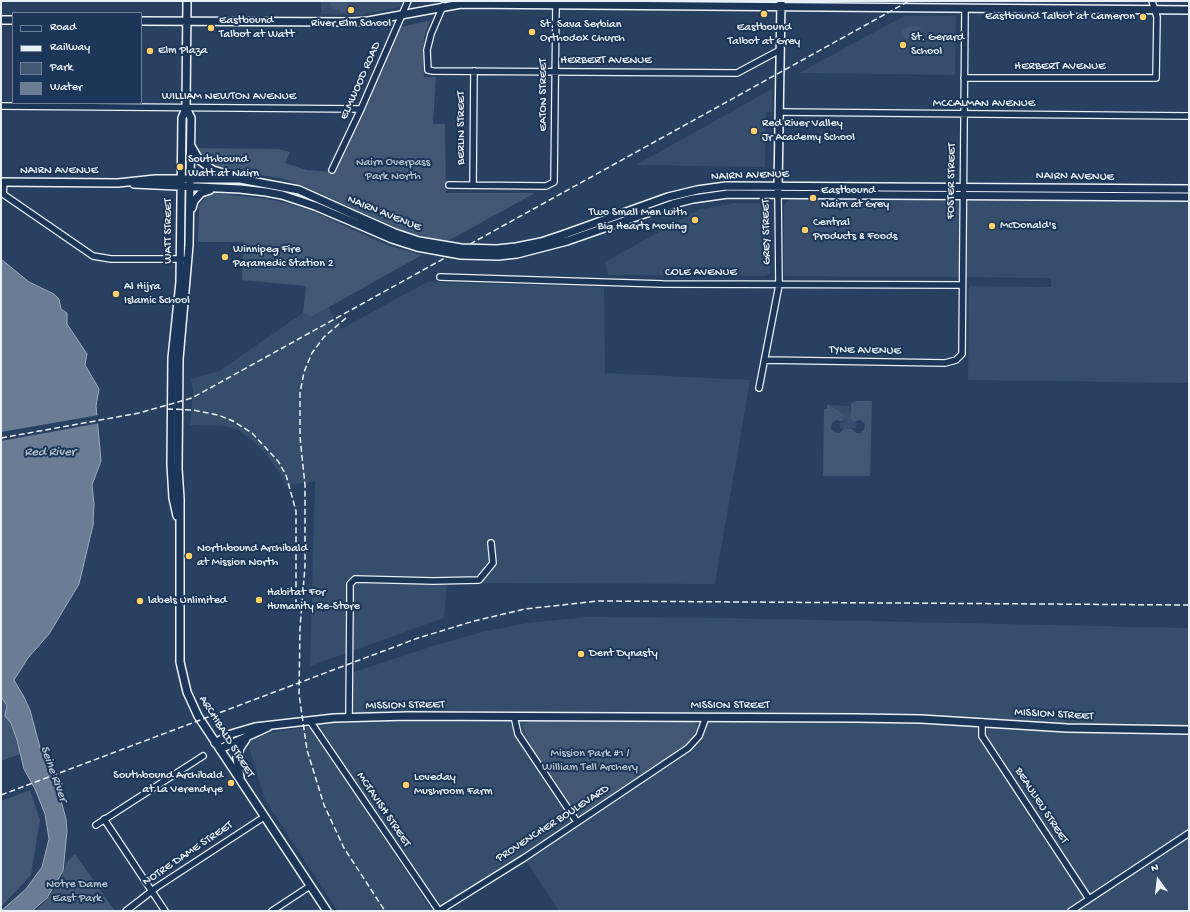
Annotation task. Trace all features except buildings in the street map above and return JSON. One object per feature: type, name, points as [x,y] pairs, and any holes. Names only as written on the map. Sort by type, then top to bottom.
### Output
[{"type":"main road","name":"WATT STREET","points":[[184,259],[180,178],[182,118],[186,108],[187,1]]},
{"type":"main road","points":[[142,21],[354,22],[404,14],[444,4],[781,4],[965,9],[1189,10]]},
{"type":"main road","name":"GREY STREET","points":[[778,194],[781,4]]},
{"type":"main road","points":[[1,20],[12,20]]},
{"type":"main road","name":"WATT STREET","points":[[175,402],[172,358],[189,214],[190,188],[191,118],[186,108]]},
{"type":"main road","points":[[190,146],[199,160],[213,170],[240,179]]},
{"type":"main road","name":"NAIRN AVENUE","points":[[118,183],[190,178],[240,179],[275,184],[299,190],[357,220]]},
{"type":"main road","name":"NAIRN AVENUE","points":[[2,182],[118,183],[180,188],[218,188],[282,195],[419,240],[461,248],[497,249],[566,238],[683,201],[728,194],[1189,197]]},
{"type":"main road","name":"NAIRN AVENUE","points":[[566,238],[657,201],[690,192],[726,186],[963,186],[1189,189]]},
{"type":"main road","points":[[841,194],[850,186]]},
{"type":"main road","points":[[896,195],[897,186]]},
{"type":"main road","points":[[1018,187],[1018,196]]},
{"type":"main road","points":[[1058,196],[1067,187]]},
{"type":"main road","points":[[189,214],[194,201],[201,193],[218,188]]},
{"type":"main road","points":[[1112,188],[1112,197]]},
{"type":"main road","name":"ARCHIBALD STREET","points":[[175,402],[179,527],[179,642],[182,673],[193,707],[215,743],[327,911]]},
{"type":"main road","name":"MISSION STREET","points":[[215,743],[222,738],[250,728],[349,718],[514,716],[856,718],[982,722],[1067,728],[1189,730]]},
{"type":"main road","name":"MISSION STREET","points":[[220,750],[270,726]]},
{"type":"main road","points":[[241,782],[237,758],[240,748],[247,738]]},
{"type":"street","name":"ELMWOOD ROAD","points":[[332,170],[404,14],[408,1]]},
{"type":"street","points":[[1152,1],[1154,10]]},
{"type":"street","name":"HERBERT AVENUE","points":[[444,4],[427,50],[428,70],[737,73],[780,50]]},
{"type":"street","name":"EATON STREET","points":[[473,185],[546,186],[553,184],[555,179],[556,5]]},
{"type":"street","name":"FOSTER STREET","points":[[962,354],[965,9]]},
{"type":"street","name":"HERBERT AVENUE","points":[[964,78],[1156,78],[1157,17],[1154,10]]},
{"type":"street","name":"BERLIN STREET","points":[[473,185],[474,71]]},
{"type":"street","name":"WILLIAM NEWTON AVENUE","points":[[1,106],[361,109]]},
{"type":"street","name":"MCCALMAN AVENUE","points":[[779,112],[1189,116]]},
{"type":"street","points":[[2,182],[3,194],[94,256],[111,259],[184,259]]},
{"type":"street","points":[[449,185],[473,185]]},
{"type":"street","name":"GREY STREET","points":[[759,388],[779,284],[778,194]]},
{"type":"street","name":"COLE AVENUE","points":[[440,277],[663,284],[962,285]]},
{"type":"street","name":"TYNE AVENUE","points":[[765,360],[944,363],[956,360],[962,354]]},
{"type":"street","points":[[349,718],[350,584],[355,579],[433,581],[479,580],[493,563],[491,543]]},
{"type":"street","points":[[514,716],[518,734],[577,822]]},
{"type":"street","name":"PROVENCHER BOULEVARD","points":[[439,911],[688,748],[699,736],[706,717]]},
{"type":"street","name":"MCTAVISH STREET","points":[[310,721],[439,911]]},
{"type":"street","name":"BEAULIEU STREET","points":[[982,722],[982,736],[1089,900]]},
{"type":"street","points":[[96,825],[203,756]]},
{"type":"street","name":"NOTRE DAME STREET","points":[[126,911],[264,817]]},
{"type":"street","points":[[104,819],[165,911]]},
{"type":"street","points":[[1071,911],[1189,833]]},
{"type":"street","points":[[272,911],[310,886]]},
{"type":"shaded area","name":"River Elm School","points":[[321,1],[402,1],[400,7],[360,15],[321,14]]},
{"type":"shaded area","name":"St. Gerard School","points":[[904,16],[956,16],[955,75],[799,73]]},
{"type":"shaded area","points":[[772,89],[772,112],[766,112],[765,167],[636,165]]},
{"type":"shaded area","points":[[790,199],[1189,202],[1189,383],[968,380],[969,286],[1051,287],[1051,278],[784,276],[784,205]]},
{"type":"shaded area","points":[[735,203],[770,203],[770,273],[766,276],[608,275],[605,262],[698,210]]},
{"type":"shaded area","points":[[427,282],[604,287],[605,373],[750,380],[715,584],[447,583],[444,618],[310,666],[315,481],[285,486],[282,476],[264,452],[238,430],[225,426],[190,425],[193,391],[191,379],[219,371],[303,313],[311,317],[328,307],[341,329]]},
{"type":"shaded area","points":[[829,405],[850,406],[850,418],[857,424],[855,428],[840,428],[839,424],[844,421],[841,412]]},
{"type":"shaded area","points":[[587,617],[727,618],[1189,628],[1189,911],[559,911],[524,858],[439,911],[310,721],[349,719],[351,673],[436,645],[486,631],[528,623]]},
{"type":"shaded area","points":[[311,727],[432,911],[338,911],[265,800],[248,744],[257,737],[272,732]]},
{"type":"green space","points":[[330,1],[345,1],[349,6],[349,9],[345,13],[341,13],[339,9],[334,9],[331,6]]},
{"type":"green space","name":"Nairn Overpass Park North","points":[[430,20],[424,38],[424,77],[436,77],[433,124],[445,124],[446,193],[535,193],[446,242],[403,231],[306,187],[284,179],[238,173],[221,168],[206,160],[200,154],[197,148],[278,149],[290,152],[285,163],[307,170],[335,172],[401,27]]},
{"type":"green space","points":[[910,26],[920,27],[922,32],[905,39],[902,30]]},
{"type":"green space","points":[[215,193],[268,199],[290,204],[312,211],[387,245],[422,255],[311,317],[303,313],[306,286],[242,280],[243,242],[198,242],[199,206],[206,196]]},
{"type":"green space","points":[[856,401],[872,401],[870,476],[823,476],[824,409],[827,409],[827,405],[829,405],[845,416],[842,422],[837,420],[832,423],[831,429],[834,432],[840,433],[844,428],[852,429],[856,433],[860,433],[864,430],[865,424],[860,420],[854,422],[850,418],[851,404]]},
{"type":"green space","points":[[1,685],[26,752],[1,761]]},
{"type":"green space","name":"Mission Park #1 / William Tell Archery","points":[[529,721],[692,721],[696,724],[697,728],[687,744],[584,813],[580,814],[574,810],[532,747],[523,725]]},
{"type":"green space","points":[[30,790],[40,820],[31,875],[1,907],[1,801]]},
{"type":"green space","name":"Notre Dame East Park","points":[[75,854],[115,911],[35,911],[45,902],[60,881],[67,862]]},
{"type":"water","name":"Red River","points":[[1,259],[29,282],[54,294],[59,299],[61,309],[67,313],[67,324],[87,354],[85,365],[99,389],[96,406],[101,461],[92,485],[94,504],[93,525],[79,584],[49,634],[28,658],[14,680],[30,710],[42,755],[57,786],[66,819],[67,831],[63,871],[47,898],[32,911],[1,911],[26,889],[42,867],[49,839],[45,814],[35,789],[24,769],[11,723],[5,716],[7,705],[1,697]]},
{"type":"pier","points":[[99,415],[100,423],[1,441],[1,432]]},
{"type":"railway","points":[[1,438],[139,413],[192,398],[909,1]]},
{"type":"railway","points":[[346,318],[324,337],[312,353],[304,372],[300,393],[300,437],[305,485],[305,566],[300,628],[299,694],[307,750],[324,805],[344,848],[385,911]]},
{"type":"railway","points":[[167,409],[193,410],[218,415],[233,421],[252,433],[278,461],[286,475],[296,511],[296,607]]},
{"type":"railway","points":[[1,795],[418,638],[474,621],[525,609],[598,601],[1189,605]]},
{"type":"place","name":"River Elm School","points":[[351,10]]},
{"type":"place","name":"Eastbound Talbot at Grey","points":[[764,14]]},
{"type":"place","name":"Eastbound Talbot at Cameron","points":[[1143,17]]},
{"type":"place","name":"Eastbound Talbot at Watt","points":[[211,28]]},
{"type":"place","name":"St. Sava Serbian Orthodox Church","points":[[532,32]]},
{"type":"place","name":"St. Gerard School","points":[[903,45]]},
{"type":"place","name":"Elm Plaza","points":[[150,51]]},
{"type":"place","name":"Red River Valley Jr Academy School","points":[[754,131]]},
{"type":"place","name":"Southbound Watt at Nairn","points":[[180,167]]},
{"type":"place","name":"Eastbound Nairn at Grey","points":[[813,198]]},
{"type":"place","name":"Two Small Men with Big Hearts Moving","points":[[695,220]]},
{"type":"place","name":"McDonald's","points":[[992,226]]},
{"type":"place","name":"Central Products & Foods","points":[[805,230]]},
{"type":"place","name":"Winnipeg Fire Paramedic Station 2","points":[[225,257]]},
{"type":"place","name":"Al Hijra Islamic School","points":[[116,294]]},
{"type":"place","name":"Northbound Archibald at Mission North","points":[[189,556]]},
{"type":"place","name":"Habitat For Humanity Re-Store","points":[[259,600]]},
{"type":"place","name":"labels Unlimited","points":[[140,601]]},
{"type":"place","name":"Dent Dynasty","points":[[581,654]]},
{"type":"place","name":"Southbound Archibald at La Verendrye","points":[[231,783]]},
{"type":"place","name":"Loveday Mushroom Farm","points":[[406,785]]},
{"type":"water label","name":"Seine River","points":[[53,774]]}]
